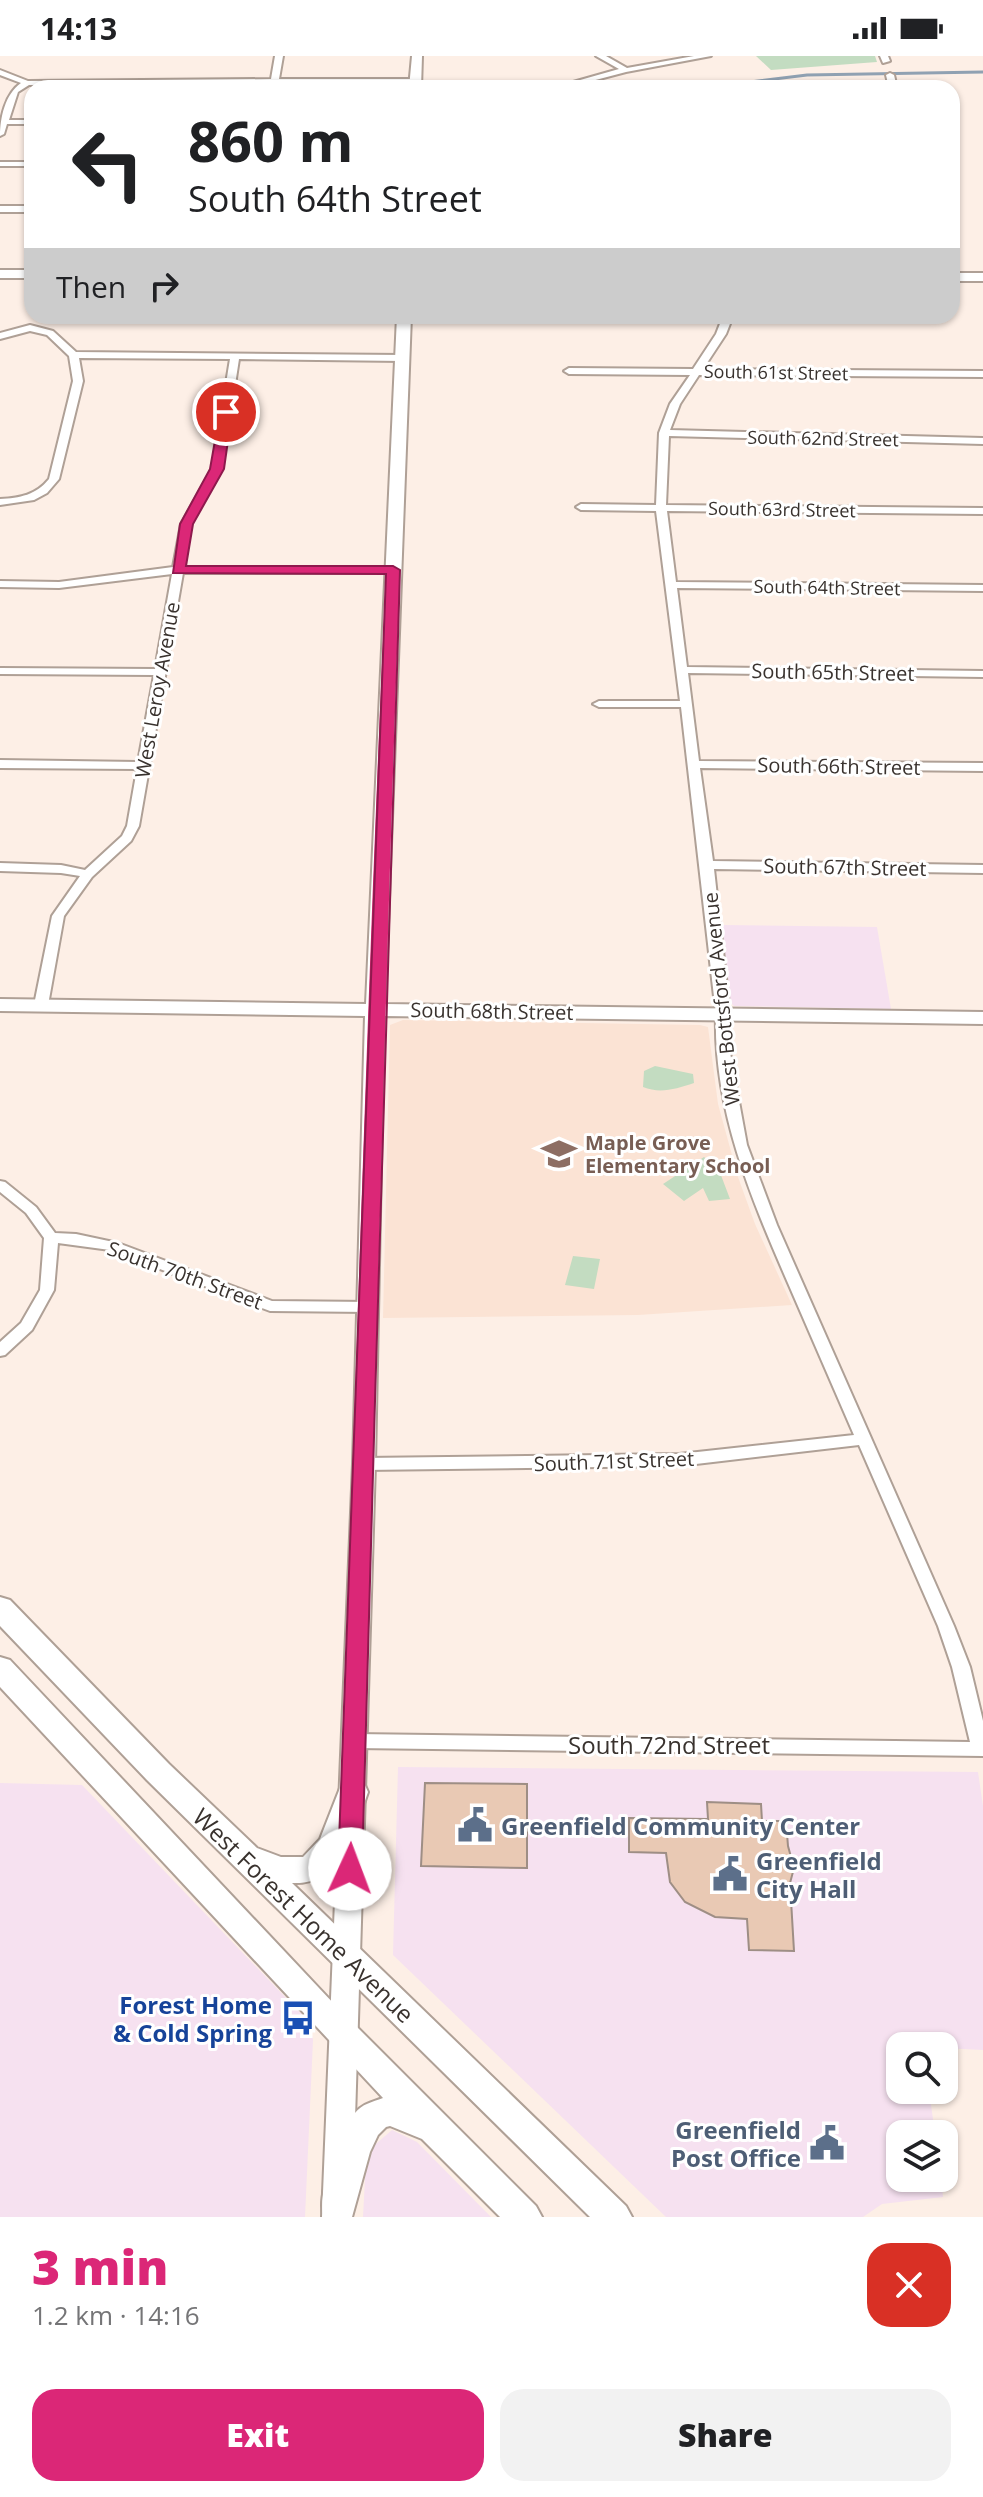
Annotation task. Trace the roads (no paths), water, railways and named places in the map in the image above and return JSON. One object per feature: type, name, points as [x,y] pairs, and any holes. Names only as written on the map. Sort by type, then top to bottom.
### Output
[{"type":"main road","name":"West Forest Home Avenue","points":[[0,1608],[158,1772],[614,2217]]},
{"type":"main road","points":[[0,1668],[342,2035],[524,2217]]},
{"type":"main road","points":[[240,1853],[282,1872],[299,1872],[319,1864],[331,1850],[353,1792]]},
{"type":"main road","points":[[338,2214],[358,2138],[367,2120],[387,2111],[400,2113],[433,2129]]},
{"type":"street","points":[[276,80],[279,56]]},
{"type":"street","points":[[415,80],[417,56]]},
{"type":"street","points":[[600,56],[626,70]]},
{"type":"street","points":[[587,80],[707,56]]},
{"type":"street","points":[[0,72],[24,82]]},
{"type":"street","points":[[890,75],[891,80]]},
{"type":"street","points":[[0,134],[15,91],[24,85]]},
{"type":"street","points":[[4,122],[24,122]]},
{"type":"street","points":[[0,164],[24,164]]},
{"type":"street","points":[[0,209],[24,209]]},
{"type":"street","points":[[0,266],[24,267]]},
{"type":"street","points":[[0,274],[24,274]]},
{"type":"street","points":[[960,279],[983,277]]},
{"type":"street","points":[[960,280],[983,285]]},
{"type":"street","points":[[338,2214],[369,1307],[375,1010],[404,324]]},
{"type":"street","name":"West Bottsford Avenue","points":[[725,324],[675,404],[664,433],[661,507],[707,865],[723,1014],[722,1047],[733,1120],[750,1177],[946,1626],[961,1667],[982,1749]]},
{"type":"street","points":[[0,336],[30,328],[50,333],[74,355],[78,381],[54,479],[46,493],[17,502],[0,502]]},
{"type":"street","points":[[74,355],[403,358]]},
{"type":"street","name":"West Leroy Avenue","points":[[41,1005],[58,916],[88,874],[127,838],[133,826],[186,524],[217,469],[235,356]]},
{"type":"street","name":"South 61st Street","points":[[569,371],[983,374]]},
{"type":"street","name":"South 62nd Street","points":[[664,433],[983,441]]},
{"type":"street","name":"South 63rd Street","points":[[581,507],[983,511]]},
{"type":"street","points":[[0,584],[59,585],[178,570],[393,570]]},
{"type":"street","name":"South 64th Street","points":[[670,585],[983,588]]},
{"type":"street","name":"South 65th Street","points":[[683,670],[983,674]]},
{"type":"street","points":[[0,671],[158,672]]},
{"type":"street","points":[[599,704],[687,704]]},
{"type":"street","points":[[0,764],[144,766]]},
{"type":"street","name":"South 66th Street","points":[[694,764],[983,767]]},
{"type":"street","name":"South 67th Street","points":[[707,865],[983,869]]},
{"type":"street","points":[[0,867],[61,869],[88,874]]},
{"type":"street","name":"South 68th Street","points":[[0,1005],[983,1018]]},
{"type":"street","points":[[0,1185],[31,1210],[51,1238],[47,1290],[27,1326],[0,1351]]},
{"type":"street","name":"South 70th Street","points":[[51,1238],[113,1246],[270,1306],[369,1307]]},
{"type":"street","name":"South 71st Street","points":[[364,1464],[679,1460],[863,1439]]},
{"type":"street","name":"South 72nd Street","points":[[355,1741],[982,1749]]},
{"type":"waterway","points":[[767,80],[807,75],[983,72]]},
{"type":"place","name":"Maple Grove Elementary School","points":[[559,1154]]},
{"type":"place","name":"Greenfield Community Center","points":[[475,1825]]},
{"type":"place","name":"Greenfield City Hall","points":[[730,1874]]},
{"type":"place","name":"Forest Home & Cold Spring","points":[[298,2018]]},
{"type":"place","name":"Greenfield Post Office","points":[[827,2143]]}]
